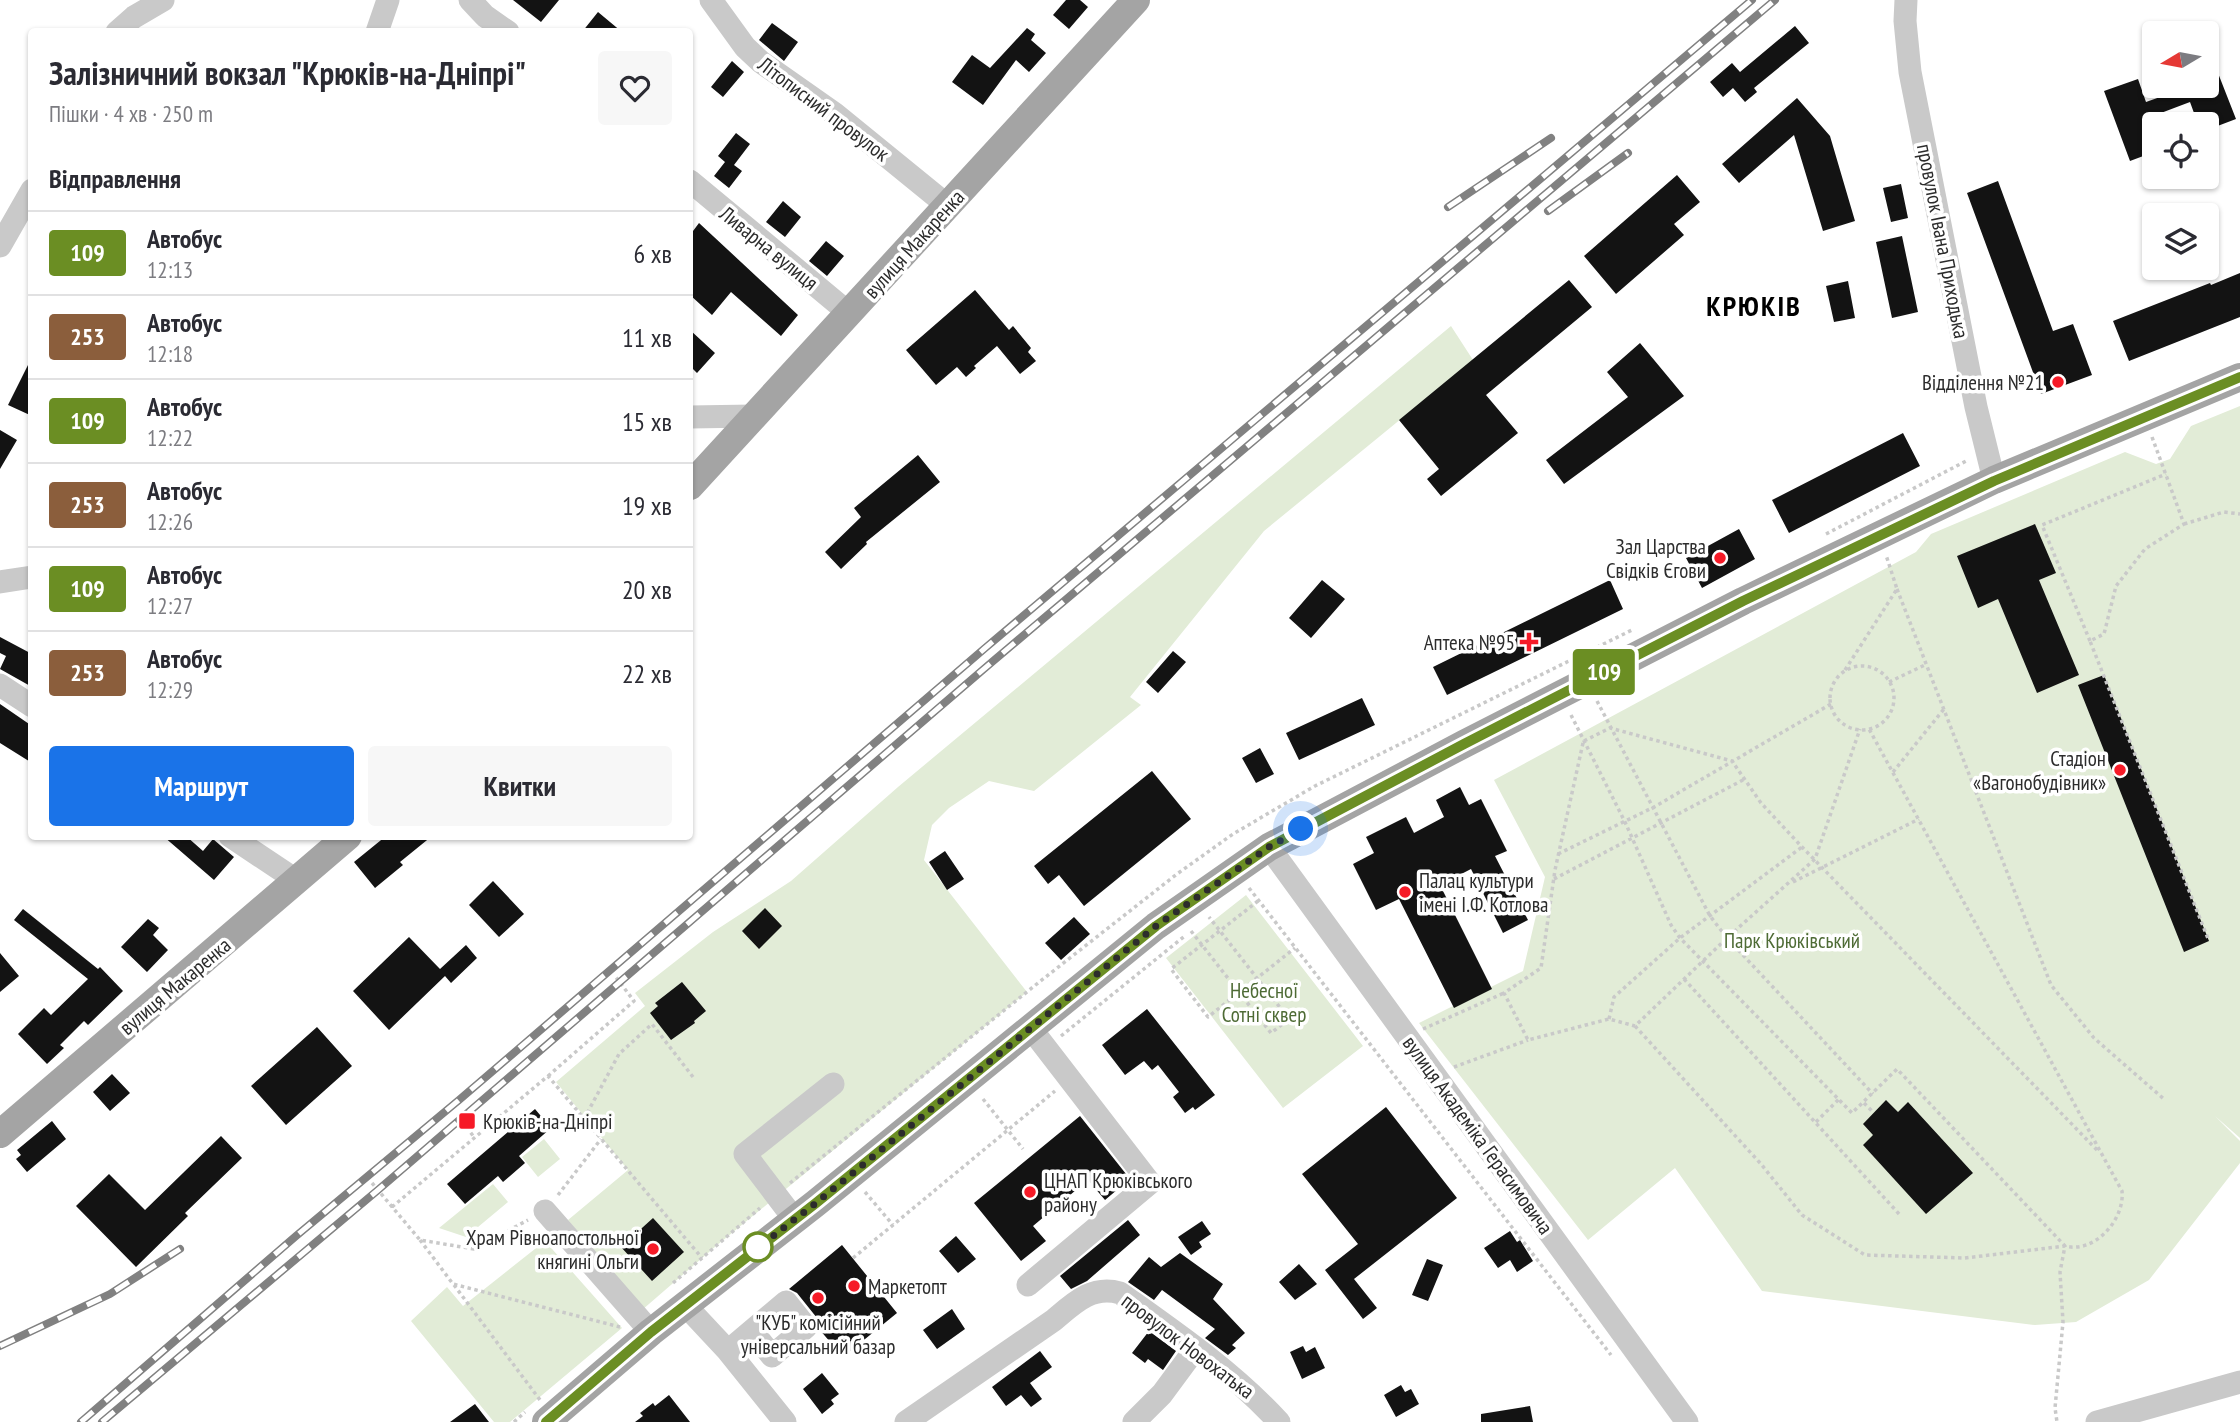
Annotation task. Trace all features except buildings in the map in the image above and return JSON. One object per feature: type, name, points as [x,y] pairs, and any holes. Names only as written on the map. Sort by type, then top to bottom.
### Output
[{"type":"main road","name":"вулиця Макаренка","points":[[693,482],[1136,0]]},
{"type":"main road","points":[[543,1411],[1038,1039],[1156,926],[1464,744],[1743,601],[1994,481],[2240,377]]},
{"type":"main road","name":"вулиця Макаренка","points":[[0,1134],[343,840]]},
{"type":"street","points":[[122,28],[134,17],[163,0]]},
{"type":"street","points":[[378,28],[388,0]]},
{"type":"street","points":[[470,0],[485,16],[502,28]]},
{"type":"street","name":"Літописний провулок","points":[[711,0],[745,47],[761,62],[835,114],[948,206]]},
{"type":"street","name":"провулок Івана Приходька","points":[[1906,0],[1910,72],[1976,407],[1994,481]]},
{"type":"street","name":"Ливарна вулиця","points":[[693,183],[850,314]]},
{"type":"street","points":[[0,246],[28,197]]},
{"type":"street","points":[[693,416],[753,416]]},
{"type":"street","points":[[0,582],[28,578]]},
{"type":"street","points":[[0,685],[28,703]]},
{"type":"street","points":[[236,840],[296,880]]},
{"type":"street","name":"вулиця Академіка Герасимовича","points":[[1275,857],[1687,1422]]},
{"type":"street","points":[[1028,1285],[1150,1183],[1038,1039]]},
{"type":"street","points":[[795,1220],[745,1154],[833,1084]]},
{"type":"street","points":[[545,1211],[651,1332]]},
{"type":"street","name":"провулок Новохатька","points":[[906,1422],[1086,1296],[1111,1290],[1120,1293],[1196,1348],[1246,1388],[1279,1422]]},
{"type":"street","points":[[685,1305],[728,1351],[785,1422]]},
{"type":"street","points":[[728,1351],[752,1331]]},
{"type":"street","points":[[1134,1422],[1162,1394],[1196,1348]]},
{"type":"street","points":[[2098,1422],[2240,1382]]},
{"type":"path","points":[[2152,437],[2184,524]]},
{"type":"path","points":[[2166,474],[2042,525],[2091,641],[2209,941]]},
{"type":"path","points":[[2091,641],[2104,634],[2116,586],[2145,549],[2184,524],[2224,512],[2240,514]]},
{"type":"path","points":[[1885,552],[2051,985],[2094,1038],[2165,1100]]},
{"type":"path","points":[[1844,672],[1852,667],[1871,667],[1889,682],[1894,694],[1891,712],[1878,725],[1870,729],[1860,729],[1849,727],[1839,720],[1831,705],[1833,686],[1897,589]]},
{"type":"path","points":[[1889,682],[1927,664]]},
{"type":"path","points":[[1586,705],[1596,699],[1710,916],[1727,938],[1873,1094]]},
{"type":"path","points":[[1559,854],[1654,807],[1831,705]]},
{"type":"path","points":[[1893,772],[1944,709]]},
{"type":"path","points":[[1563,717],[1576,710]]},
{"type":"path","points":[[1569,713],[1633,838],[1671,925],[1680,938],[1852,1113],[1897,1069],[2065,1246]]},
{"type":"path","points":[[1584,741],[1610,728],[1732,761],[1761,803],[1802,847],[2103,1156]]},
{"type":"path","points":[[1635,1026],[1815,859],[1860,729]]},
{"type":"path","points":[[1448,1070],[1528,1040],[1609,1019],[1635,1026],[1760,1164],[1802,1215],[1865,1255],[1965,1258],[2079,1246],[2099,1238],[2121,1209],[2122,1191],[1870,729]]},
{"type":"path","points":[[1417,1032],[1504,993],[1541,968],[1554,879],[1584,741]]},
{"type":"path","points":[[1554,879],[1744,780]]},
{"type":"path","points":[[1788,885],[1919,819]]},
{"type":"path","points":[[1609,1019],[1614,997],[1680,938],[1802,847]]},
{"type":"path","points":[[1275,857],[1247,887],[1613,1357]]},
{"type":"path","points":[[1259,901],[1171,969],[1208,1017],[1295,948]]},
{"type":"path","points":[[1038,1039],[1218,910]]},
{"type":"path","points":[[1191,931],[1271,1033],[1289,1019],[1209,917]]},
{"type":"path","points":[[392,1207],[634,1001],[615,976]]},
{"type":"path","points":[[1684,979],[1900,1214]]},
{"type":"path","points":[[1504,993],[1528,1040]]},
{"type":"path","points":[[584,1119],[619,1054],[652,1024],[693,1077]]},
{"type":"path","points":[[548,1076],[702,1258]]},
{"type":"path","points":[[853,1258],[1070,1079]]},
{"type":"path","points":[[974,1106],[983,1099],[1023,1149]]},
{"type":"path","points":[[1816,1122],[1839,1099]]},
{"type":"path","points":[[1864,1102],[1872,1111]]},
{"type":"path","points":[[458,1116],[474,1137]]},
{"type":"path","points":[[420,1240],[474,1250],[545,1211],[601,1139]]},
{"type":"path","points":[[372,1183],[420,1240],[543,1411]]},
{"type":"path","points":[[855,1200],[865,1192],[893,1225]]},
{"type":"path","points":[[2057,1422],[2055,1408],[2063,1322],[2060,1272],[2065,1246]]},
{"type":"path","points":[[453,1284],[622,1328]]},
{"type":"green space","points":[[1451,326],[1473,360],[1264,531],[1130,697],[1141,705],[1034,791],[989,781],[949,808],[932,825],[924,860],[1027,992],[716,1246],[642,1310],[568,1220],[628,1170],[556,1082],[645,1006],[635,993],[713,932],[791,881],[898,787]]},
{"type":"green space","name":"Парк Крюківський","points":[[2240,406],[2240,1138],[2215,1116],[2240,1141],[2240,1163],[2149,1280],[2076,1322],[2035,1325],[1762,1291],[1675,1168],[1588,1240],[1419,1023],[1523,971],[1545,877],[1494,780],[1916,552],[1931,534],[2125,452],[2156,464],[2170,459],[2191,426]]},
{"type":"green space","name":"Небесної Сотні сквер","points":[[1246,895],[1363,1046],[1283,1108],[1166,958]]},
{"type":"green space","points":[[544,1139],[560,1159],[538,1177],[522,1157]]},
{"type":"green space","points":[[493,1184],[508,1202],[466,1237],[439,1228]]},
{"type":"green space","points":[[545,1241],[622,1328],[510,1422],[494,1422],[411,1321],[447,1287],[463,1306]]},
{"type":"railway","points":[[81,1422],[984,649],[1752,0]]},
{"type":"railway","points":[[102,1422],[378,1190],[992,662],[1775,0]]},
{"type":"railway","points":[[1448,207],[1551,138]]},
{"type":"railway","points":[[1548,211],[1628,153]]},
{"type":"railway","points":[[0,1346],[110,1294],[180,1249]]},
{"type":"bus line","name":"109","points":[[546,1422],[651,1332],[1032,1030],[1156,926],[1269,847],[1743,601],[1994,481],[2240,377]]},
{"type":"place","name":"Відділення №21","points":[[2058,382]]},
{"type":"place","name":"Зал Царства Свідків Єгови","points":[[1720,558]]},
{"type":"place","name":"Аптека №95","points":[[1529,642]]},
{"type":"place","name":"Стадіон «Вагонобудівник»","points":[[2120,770]]},
{"type":"place","name":"Палац культури імені І.Ф. Котлова","points":[[1405,892]]},
{"type":"place","name":"Крюків-на-Дніпрі","points":[[467,1121]]},
{"type":"place","name":"ЦНАП Крюківського району","points":[[1030,1192]]},
{"type":"place","name":"Храм Рівноапостольної княгині Ольги","points":[[653,1249]]},
{"type":"place","name":"Маркетопт","points":[[854,1286]]},
{"type":"place","name":"\"КУБ\" комісійний універсальний базар","points":[[818,1298]]},
{"type":"district","name":"КРЮКІВ","points":[[1754,305]]},
{"type":"route","points":[[758,1247],[756,1249],[1032,1030],[1156,926],[1269,847],[1301,829]]}]
